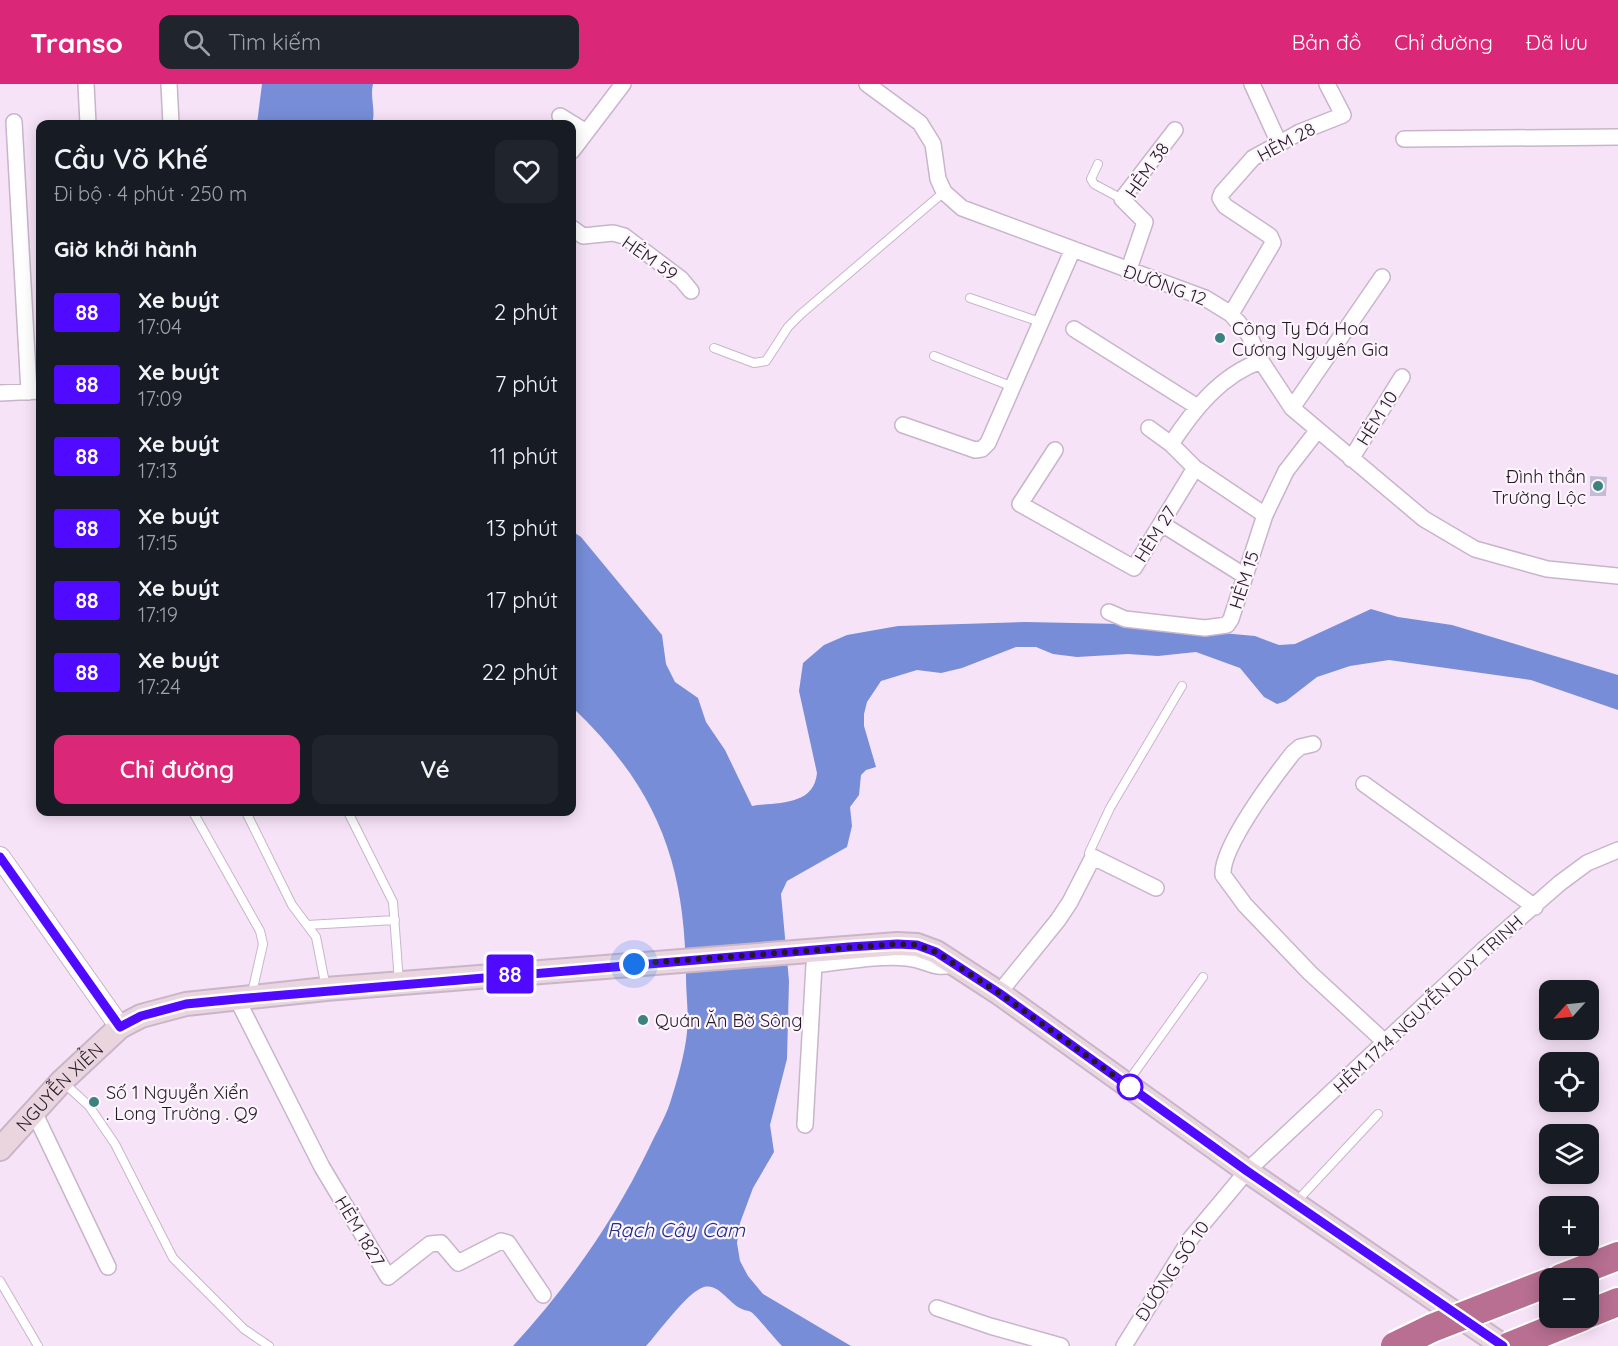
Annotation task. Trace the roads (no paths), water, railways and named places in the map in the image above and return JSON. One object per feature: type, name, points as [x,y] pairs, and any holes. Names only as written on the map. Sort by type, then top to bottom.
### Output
[{"type":"highway","points":[[1587,1268],[1618,1256]]},
{"type":"highway","points":[[1395,1346],[1432,1328],[1539,1286]]},
{"type":"highway","points":[[1599,1310],[1618,1302]]},
{"type":"highway","points":[[1510,1346],[1555,1328]]},
{"type":"main road","name":"NGUYỄN XIỂN","points":[[0,1149],[62,1081],[120,1027],[141,1016],[186,1004],[610,965],[897,944],[917,945],[936,952],[999,993],[1247,1171],[1296,1202],[1503,1346]]},
{"type":"street","points":[[86,84],[88,120]]},
{"type":"street","points":[[169,84],[171,120]]},
{"type":"street","points":[[576,146],[623,84]]},
{"type":"street","points":[[867,84],[920,123],[933,144],[938,179],[944,192]]},
{"type":"street","points":[[1252,84],[1279,143]]},
{"type":"street","name":"HẺM 28","points":[[1231,314],[1273,243],[1270,236],[1225,206],[1220,198],[1253,158],[1279,143],[1343,115],[1327,84]]},
{"type":"street","points":[[560,116],[566,120]]},
{"type":"street","points":[[0,393],[35,391],[14,122]]},
{"type":"street","points":[[576,126],[586,132]]},
{"type":"street","name":"HẺM 38","points":[[1128,272],[1145,222],[1122,199],[1175,130]]},
{"type":"street","points":[[1404,140],[1618,137]]},
{"type":"street","name":"ĐƯỜNG 12","points":[[944,192],[962,208],[1128,272],[1206,298],[1231,314],[1249,335],[1261,361],[1292,408],[1424,519],[1475,549],[1547,569],[1618,576]]},
{"type":"street","name":"HẺM 59","points":[[576,231],[583,236],[613,233],[624,236],[681,279],[691,291]]},
{"type":"street","points":[[903,425],[975,450],[982,449],[988,443],[1073,249]]},
{"type":"street","points":[[1292,408],[1382,277]]},
{"type":"street","points":[[1074,329],[1196,406]]},
{"type":"street","points":[[1171,444],[1196,406],[1242,368],[1261,361]]},
{"type":"street","name":"HẺM 10","points":[[1351,459],[1402,377]]},
{"type":"street","points":[[1149,428],[1171,444],[1195,468],[1265,515]]},
{"type":"street","name":"HẺM 15","points":[[1109,612],[1125,619],[1222,628],[1231,619],[1265,515],[1286,471],[1317,431]]},
{"type":"street","name":"HẺM 27","points":[[1055,450],[1020,504],[1134,568],[1195,468]]},
{"type":"street","points":[[1162,524],[1245,576]]},
{"type":"street","points":[[1313,744],[1300,747],[1293,753],[1262,795],[1225,857],[1223,875],[1245,905],[1310,973],[1386,1043]]},
{"type":"street","points":[[1364,784],[1535,907]]},
{"type":"street","name":"HẺM 1714 NGUYỄN DUY TRINH","points":[[1247,1171],[1483,950],[1560,883],[1587,863],[1618,850]]},
{"type":"street","points":[[0,857],[120,1027]]},
{"type":"street","points":[[999,993],[1070,903],[1093,857],[1156,888]]},
{"type":"street","points":[[805,1125],[814,965],[909,958],[939,968],[956,965]]},
{"type":"street","name":"HẺM 1827","points":[[244,998],[322,1167],[388,1277],[430,1244],[441,1243],[458,1263],[501,1241],[508,1243],[543,1295]]},
{"type":"street","points":[[34,1112],[108,1266]]},
{"type":"street","name":"ĐƯỜNG SỐ 10","points":[[1124,1346],[1191,1238],[1247,1171]]},
{"type":"street","points":[[937,1308],[1061,1346]]},
{"type":"lane","points":[[1098,164],[1092,176],[1094,184],[1122,199]]},
{"type":"lane","points":[[714,348],[754,363],[766,361],[788,327],[801,314],[944,192]]},
{"type":"lane","points":[[970,298],[1041,322]]},
{"type":"lane","points":[[934,356],[1013,387]]},
{"type":"lane","points":[[1093,857],[1089,853],[1110,808],[1182,686]]},
{"type":"lane","points":[[195,816],[260,931],[263,944],[244,998]]},
{"type":"lane","points":[[248,816],[292,905],[316,937],[326,990]]},
{"type":"lane","points":[[350,816],[393,902],[399,983]]},
{"type":"lane","points":[[307,925],[395,920]]},
{"type":"lane","points":[[1126,1084],[1203,977]]},
{"type":"lane","points":[[62,1081],[89,1106],[115,1144],[173,1258],[244,1329],[269,1346]]},
{"type":"lane","points":[[1296,1202],[1378,1114]]},
{"type":"lane","points":[[0,1281],[38,1346]]},
{"type":"water","points":[[262,84],[373,84],[373,120],[258,120]]},
{"type":"water","name":"Rạch Cây Cam","points":[[576,534],[662,635],[666,664],[675,682],[698,698],[706,722],[725,750],[752,806],[783,803],[802,797],[814,784],[817,773],[799,691],[803,663],[824,645],[847,635],[898,626],[1026,622],[1121,624],[1255,636],[1279,645],[1295,644],[1371,609],[1398,617],[1452,625],[1618,675],[1618,710],[1531,680],[1389,660],[1350,666],[1317,677],[1286,701],[1277,704],[1264,697],[1240,668],[1196,652],[1158,656],[1128,654],[1077,657],[1053,654],[1036,647],[1016,647],[962,668],[941,673],[917,670],[881,681],[867,702],[864,714],[864,726],[876,767],[866,770],[861,775],[859,795],[850,807],[852,826],[847,847],[787,881],[781,894],[789,981],[787,1059],[770,1125],[774,1152],[753,1188],[740,1223],[737,1243],[740,1261],[748,1276],[763,1294],[851,1346],[782,1346],[750,1311],[743,1310],[714,1288],[704,1287],[697,1290],[673,1313],[646,1346],[513,1346],[571,1276],[621,1201],[670,1103],[686,1040],[688,1011],[684,935],[680,897],[672,862],[645,797],[626,767],[576,711]]},
{"type":"place","name":"Công Ty Đá Hoa Cương Nguyên Gia","points":[[1220,338]]},
{"type":"place","name":"Đình thần Trường Lộc","points":[[1598,486]]},
{"type":"place","name":"Quán Ăn Bờ Sông","points":[[643,1020]]},
{"type":"place","name":"Số 1 Nguyễn Xiển . Long Trường . Q9","points":[[94,1102]]}]
